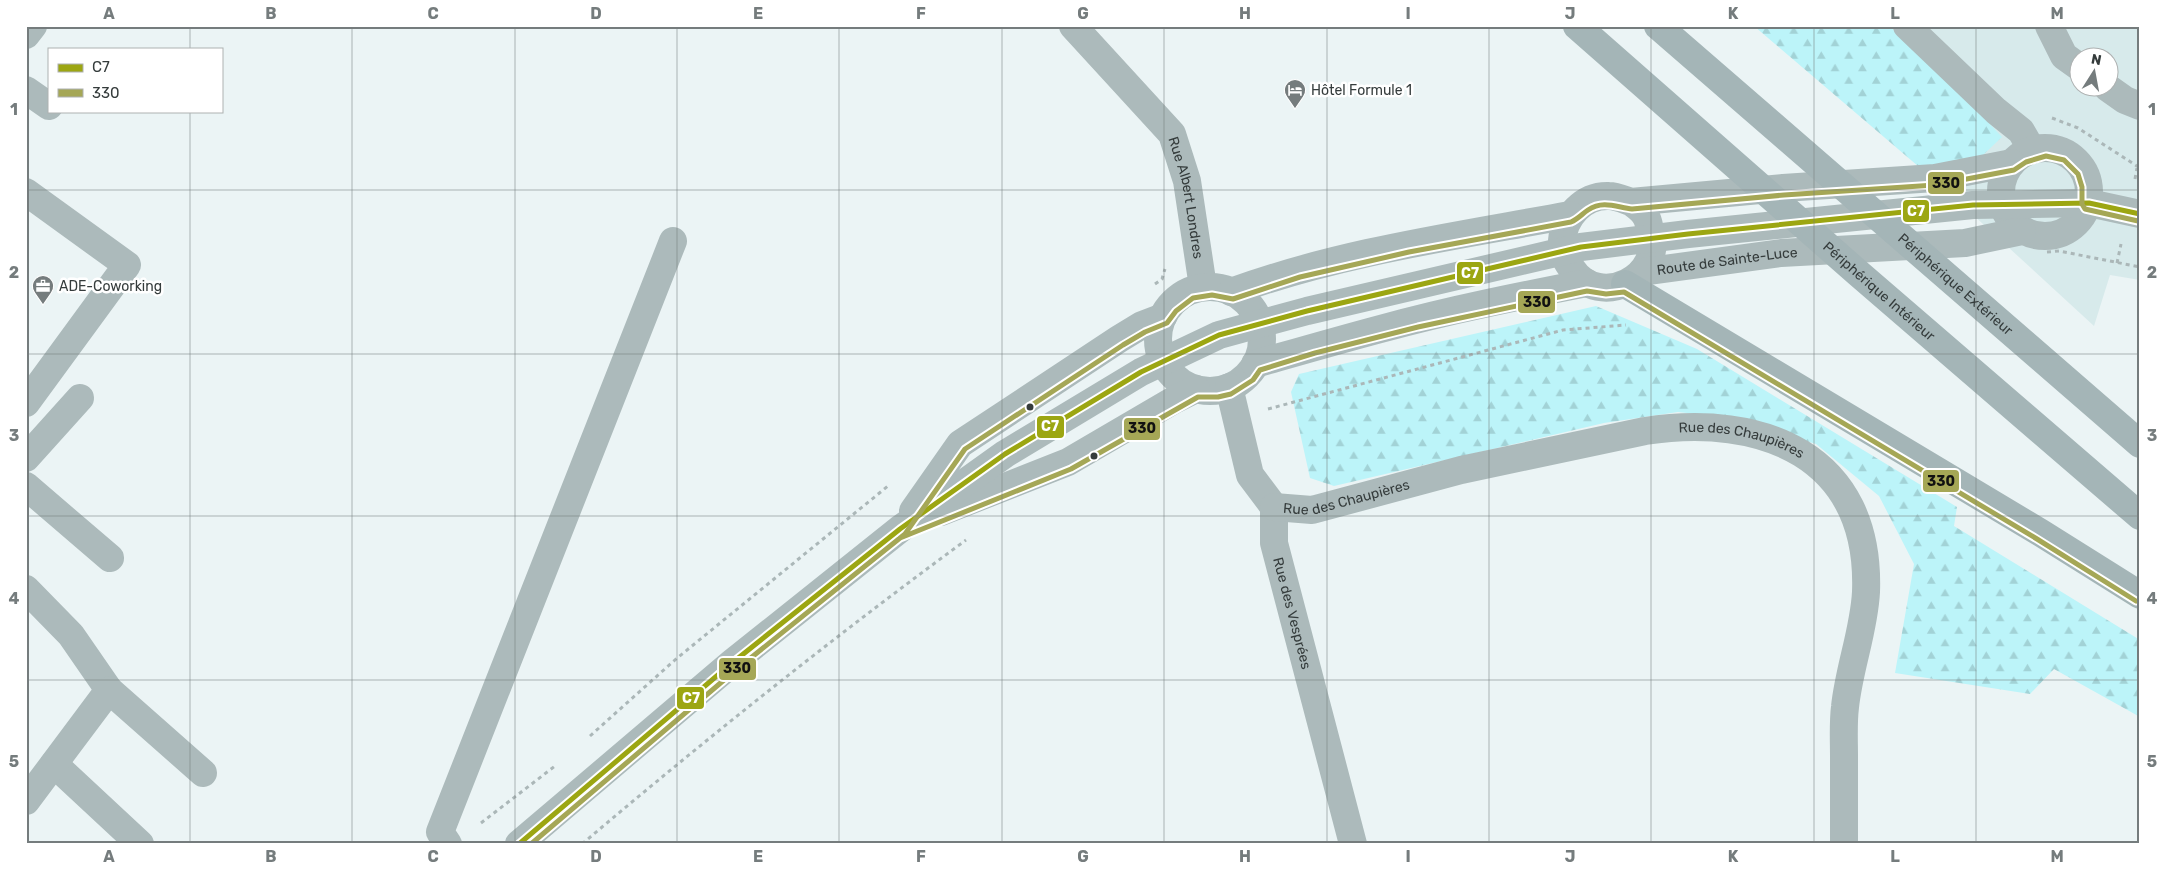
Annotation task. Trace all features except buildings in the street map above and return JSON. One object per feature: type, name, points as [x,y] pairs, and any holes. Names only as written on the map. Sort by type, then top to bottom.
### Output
[{"type":"highway","name":"Périphérique Intérieur","points":[[1576,26],[1858,273],[2140,516]]},
{"type":"highway","name":"Périphérique Extérieur","points":[[1658,26],[2140,444]]},
{"type":"highway","points":[[1634,278],[2140,595]]},
{"type":"street","points":[[26,35],[33,26]]},
{"type":"street","name":"Rue Albert Londres","points":[[1073,26],[1172,134],[1187,182],[1203,287]]},
{"type":"street","points":[[1587,283],[1574,273],[1566,260],[1563,251],[1563,229],[1570,215],[1587,200],[1610,196],[1631,202],[1783,188],[1935,178],[2022,156],[2051,148],[2069,154],[2082,167],[2090,184],[2089,203],[2082,218],[2070,230],[2055,236],[2038,236],[2022,231],[2008,218],[2001,199],[2002,180],[2022,156],[2021,131],[1996,111],[1907,26]]},
{"type":"street","points":[[2049,26],[2064,56],[2068,59]]},
{"type":"street","points":[[26,90],[48,106]]},
{"type":"street","points":[[2118,95],[2140,106]]},
{"type":"street","points":[[26,192],[127,266],[26,403]]},
{"type":"street","points":[[1631,202],[1646,216],[1653,238]]},
{"type":"street","points":[[519,844],[732,663],[900,529],[1005,454],[1141,372],[1219,335],[1307,311],[1581,247],[1964,206],[2089,203],[2140,214]]},
{"type":"street","points":[[1231,292],[1298,270],[1398,247],[1570,215]]},
{"type":"street","name":"Route de Sainte-Luce","points":[[1255,364],[1314,346],[1425,318],[1587,283],[1600,287],[1613,287],[1634,278],[1781,253],[1966,243],[2022,231]]},
{"type":"street","name":"Route de Sainte-Luce","points":[[1634,278],[1652,254],[1653,238]]},
{"type":"street","points":[[448,844],[440,832],[674,241]]},
{"type":"street","points":[[1203,287],[1212,287],[1231,292],[1249,305],[1260,324],[1262,345],[1255,364],[1248,374],[1229,387],[1218,390],[1196,389],[1183,383],[1164,362],[1159,347],[1159,332],[1163,317],[1179,297],[1190,291],[1203,287]]},
{"type":"street","points":[[900,529],[960,444],[1119,338],[1142,325],[1163,317]]},
{"type":"street","points":[[1229,387],[1250,475],[1274,507]]},
{"type":"street","points":[[900,529],[1068,462],[1196,389]]},
{"type":"street","points":[[26,458],[80,398]]},
{"type":"street","name":"Rue des Chaupières","points":[[1274,507],[1312,510],[1461,470],[1645,431],[1674,427],[1703,426],[1730,429],[1758,436],[1797,451],[1831,476],[1845,496],[1856,519],[1865,564],[1866,592],[1863,614],[1848,681],[1844,709],[1844,844]]},
{"type":"street","points":[[26,486],[110,558]]},
{"type":"street","name":"Rue des Vesprées","points":[[1274,507],[1274,543],[1353,844]]},
{"type":"street","points":[[26,589],[70,635],[109,690],[203,773]]},
{"type":"street","points":[[26,801],[109,690]]},
{"type":"street","points":[[54,764],[140,844]]},
{"type":"path","points":[[588,739],[676,659],[895,480]]},
{"type":"path","points":[[582,844],[701,744],[818,651],[971,536]]},
{"type":"path","points":[[480,824],[558,764]]},
{"type":"shaded area","points":[[1889,26],[2140,26],[2140,280],[2110,275],[2094,326],[1946,190],[1950,81]]},
{"type":"green space","points":[[1754,26],[1889,26],[1950,81],[2002,137],[1946,190]]},
{"type":"green space","points":[[1596,306],[1697,349],[1957,507],[1954,526],[2140,640],[2140,717],[2054,669],[2030,694],[1895,673],[1914,564],[1879,496],[1816,444],[1731,418],[1678,412],[1604,423],[1334,486],[1310,478],[1291,392],[1299,374]]},
{"type":"transit line","name":"330","points":[[531,844],[737,669],[905,534],[965,449],[1123,345],[1145,332],[1167,323],[1176,311],[1193,298],[1212,295],[1233,299],[1300,277],[1409,252],[1571,222],[1599,205],[1632,209],[1784,195],[1935,185],[2014,170],[2026,162],[2046,156],[2064,160],[2078,174],[2082,187],[2082,204],[2085,209],[2138,221]]},
{"type":"transit line","name":"C7","points":[[519,844],[732,663],[900,529],[1005,454],[1141,372],[1219,335],[1307,311],[1581,247],[1688,234],[1973,205],[2089,203],[2140,214]]},
{"type":"transit line","name":"330","points":[[900,538],[1071,469],[1198,397],[1218,397],[1231,394],[1253,380],[1260,370],[1315,353],[1418,327],[1587,291],[1606,294],[1624,292],[2037,539],[2136,601]]},
{"type":"place","name":"Hôtel Formule 1","points":[[1295,109]]},
{"type":"place","name":"ADE-Coworking","points":[[43,305]]}]
